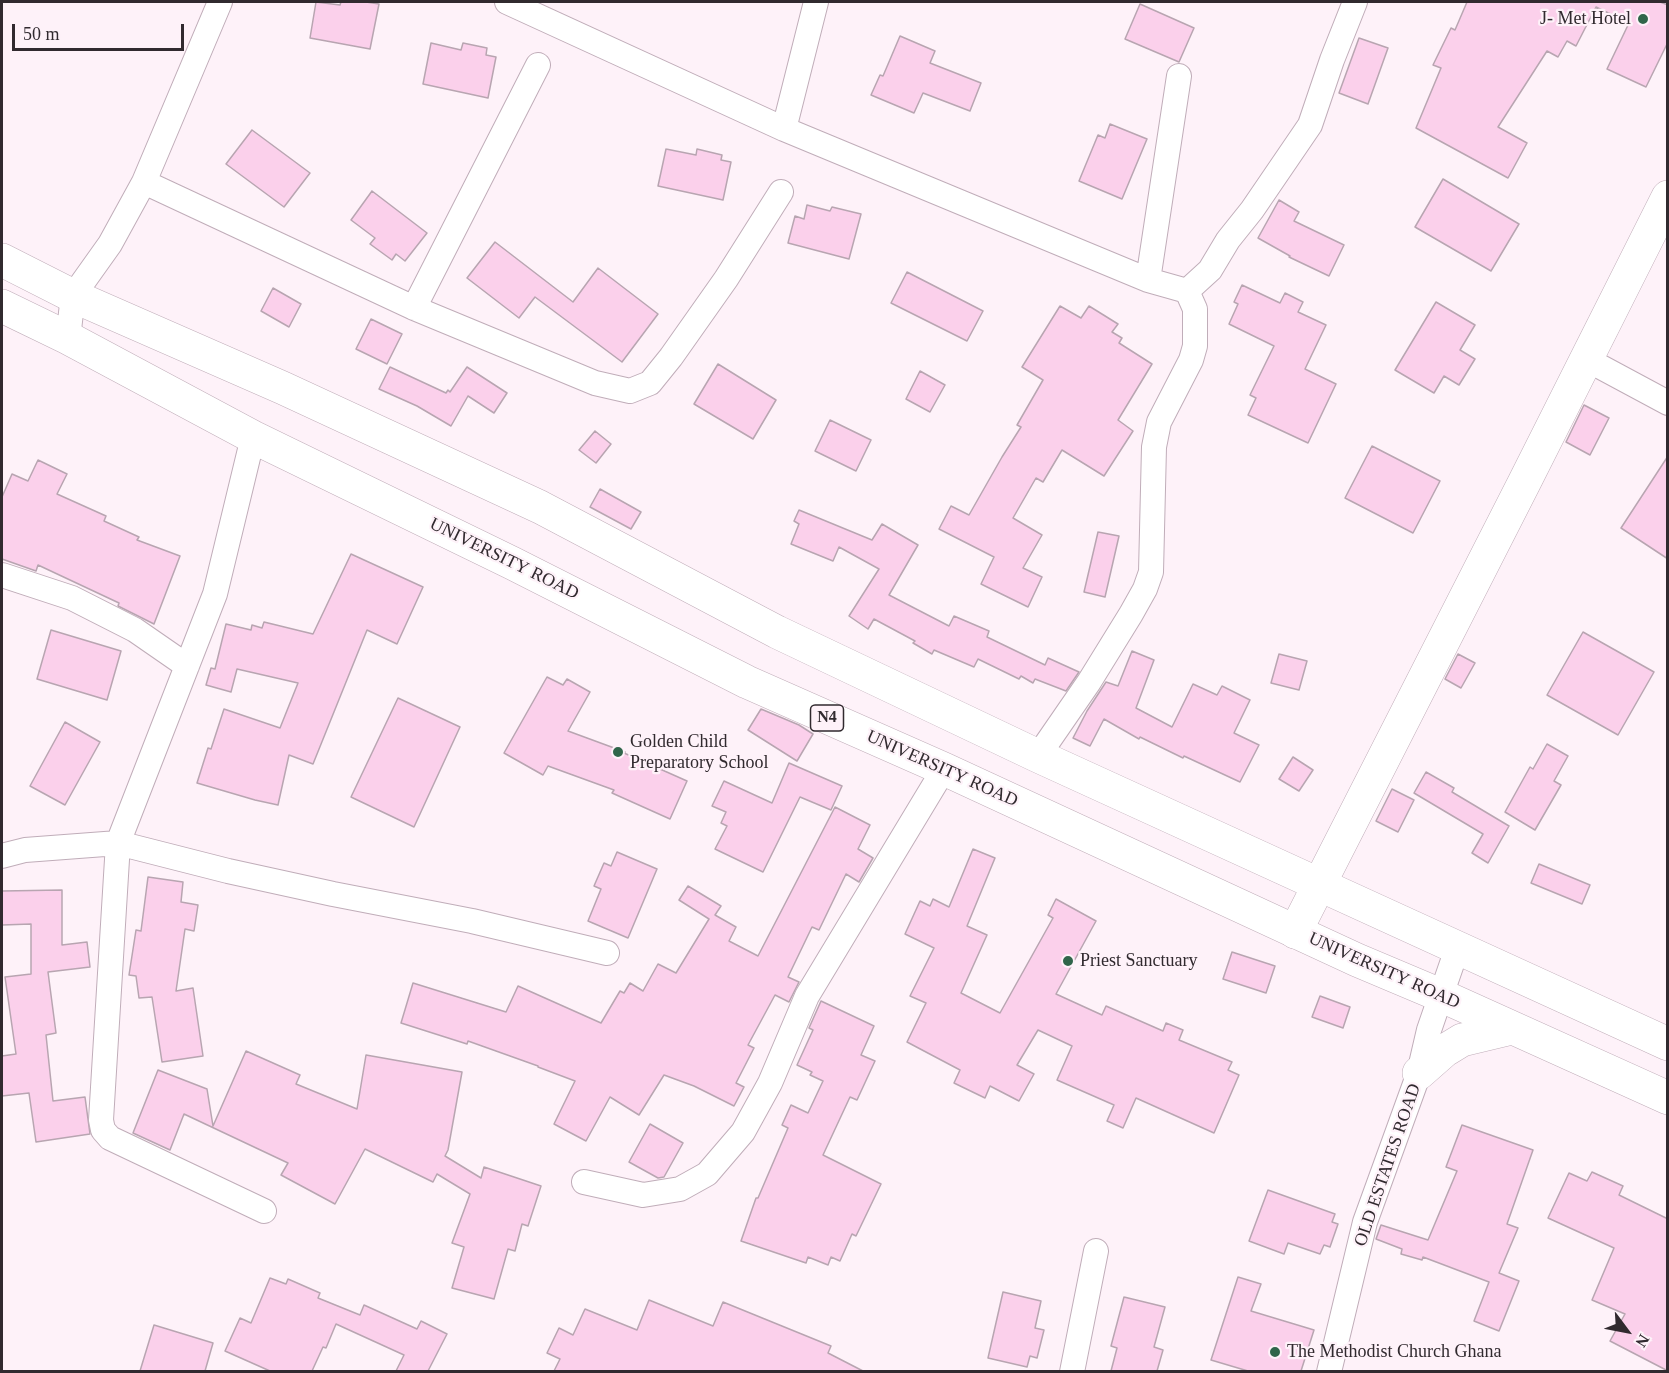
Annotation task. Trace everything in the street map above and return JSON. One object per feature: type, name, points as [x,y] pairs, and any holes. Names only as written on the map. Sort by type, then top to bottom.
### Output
[{"type":"main road","points":[[1295,932],[1668,196]]},
{"type":"main road","points":[[2,260],[73,296],[282,388],[540,507],[777,632],[1038,756],[1668,1044]]},
{"type":"main road","name":"UNIVERSITY ROAD","points":[[2,306],[68,338],[253,437],[512,562],[747,682],[944,769],[1295,932],[1668,1098]]},
{"type":"main road","points":[[1419,1073],[1444,1051],[1462,1040],[1512,1028]]},
{"type":"street","points":[[68,338],[73,296],[110,244],[144,182],[220,2]]},
{"type":"street","points":[[507,2],[784,129],[1148,280],[1187,291]]},
{"type":"street","points":[[784,129],[816,2]]},
{"type":"street","points":[[1187,291],[1210,270],[1228,240],[1252,210],[1311,125],[1332,60],[1355,2]]},
{"type":"street","points":[[414,308],[538,65]]},
{"type":"street","points":[[1148,280],[1179,76]]},
{"type":"street","points":[[144,182],[414,308],[595,383],[630,391],[650,383],[671,357],[726,279],[781,192]]},
{"type":"street","points":[[1038,756],[1089,682],[1131,614],[1145,589],[1151,572],[1154,447],[1159,422],[1196,346],[1195,309],[1187,291]]},
{"type":"street","points":[[1586,359],[1668,403]]},
{"type":"street","points":[[253,437],[215,594],[118,843],[101,1120],[103,1130],[110,1138],[264,1211]]},
{"type":"street","points":[[2,575],[72,598],[135,630],[187,666]]},
{"type":"street","points":[[584,1182],[643,1195],[680,1190],[707,1174],[743,1132],[770,1083],[807,996],[944,769]]},
{"type":"street","points":[[2,856],[25,850],[118,843],[228,871],[472,921],[607,953]]},
{"type":"street","name":"OLD ESTATES ROAD","points":[[1329,1371],[1365,1222],[1419,1073],[1429,1030],[1457,948]]},
{"type":"street","points":[[1072,1371],[1096,1251]]},
{"type":"building","points":[[316,2],[340,5],[341,2],[379,4],[370,49],[310,38]]},
{"type":"building","points":[[1467,2],[1660,2],[1668,5],[1668,42],[1646,87],[1607,69],[1629,23],[1596,7],[1576,46],[1567,41],[1558,57],[1547,51],[1498,127],[1527,143],[1508,178],[1416,128],[1441,68],[1433,65],[1451,28],[1455,30]]},
{"type":"building","points":[[1140,4],[1194,28],[1179,62],[1125,39]]},
{"type":"building","points":[[900,36],[935,51],[930,63],[981,83],[970,111],[923,93],[914,113],[871,95],[880,75],[883,76]]},
{"type":"building","points":[[1359,38],[1388,48],[1368,104],[1339,93]]},
{"type":"building","points":[[431,43],[461,50],[463,43],[487,48],[486,55],[496,57],[488,98],[423,84]]},
{"type":"building","points":[[1110,124],[1147,139],[1122,199],[1079,181],[1098,135],[1105,138]]},
{"type":"building","points":[[252,130],[310,173],[284,207],[226,164]]},
{"type":"building","points":[[666,149],[696,155],[697,149],[722,155],[721,160],[731,162],[723,200],[658,186]]},
{"type":"building","points":[[1443,179],[1519,224],[1491,271],[1415,227]]},
{"type":"building","points":[[372,191],[427,233],[405,261],[396,254],[392,260],[370,244],[375,238],[351,220]]},
{"type":"building","points":[[1279,200],[1299,212],[1294,221],[1344,245],[1329,276],[1289,257],[1258,238]]},
{"type":"building","points":[[807,205],[830,211],[832,207],[861,214],[849,259],[788,243],[795,216],[804,219]]},
{"type":"building","points":[[495,242],[573,302],[598,268],[658,314],[622,362],[535,297],[519,318],[467,278]]},
{"type":"building","points":[[907,272],[983,311],[967,341],[891,303]]},
{"type":"building","points":[[1242,285],[1280,303],[1285,293],[1303,302],[1298,312],[1326,325],[1305,369],[1336,384],[1308,443],[1248,415],[1256,398],[1250,395],[1274,346],[1229,324],[1238,304],[1234,302]]},
{"type":"building","points":[[273,288],[301,304],[289,327],[261,311]]},
{"type":"building","points":[[1436,302],[1475,325],[1460,350],[1475,359],[1459,385],[1444,376],[1434,393],[1395,370]]},
{"type":"building","points":[[1060,306],[1081,318],[1089,306],[1118,324],[1112,332],[1122,338],[1119,343],[1152,364],[1118,420],[1133,431],[1104,476],[1062,450],[1043,482],[1036,478],[1013,518],[1042,535],[1023,568],[1042,577],[1028,607],[981,584],[994,557],[939,529],[951,506],[969,515],[1021,427],[1017,425],[1043,380],[1022,367]]},
{"type":"building","points":[[371,319],[402,334],[387,364],[356,349]]},
{"type":"building","points":[[718,364],[776,400],[753,439],[694,404]]},
{"type":"building","points":[[390,367],[446,393],[448,390],[450,392],[467,367],[507,393],[494,413],[468,396],[451,426],[417,406],[379,389]]},
{"type":"building","points":[[920,371],[945,385],[930,412],[906,399]]},
{"type":"building","points":[[1584,405],[1609,418],[1590,455],[1566,442]]},
{"type":"building","points":[[830,420],[871,440],[856,471],[815,451]]},
{"type":"building","points":[[595,431],[611,444],[596,463],[579,450]]},
{"type":"building","points":[[1372,446],[1440,481],[1413,533],[1345,498]]},
{"type":"building","points":[[1668,456],[1668,559],[1621,528]]},
{"type":"building","points":[[38,460],[67,474],[57,494],[106,516],[104,521],[139,537],[137,540],[180,556],[154,624],[118,606],[119,603],[38,565],[36,571],[2,559],[2,497],[12,474],[28,481]]},
{"type":"building","points":[[600,489],[641,512],[631,529],[590,507]]},
{"type":"building","points":[[799,510],[872,540],[882,524],[918,545],[889,595],[949,626],[954,616],[989,631],[987,637],[1045,665],[1048,658],[1079,672],[1066,691],[1035,679],[1033,683],[1021,676],[1019,679],[978,659],[974,667],[934,650],[932,654],[913,643],[915,641],[874,619],[868,629],[849,616],[879,569],[839,547],[833,561],[791,544],[799,524],[794,521]]},
{"type":"building","points":[[1098,532],[1119,536],[1105,597],[1084,592]]},
{"type":"building","points":[[351,554],[423,587],[397,644],[367,630],[313,764],[289,755],[278,805],[197,783],[224,709],[280,728],[298,683],[237,669],[231,692],[206,685],[211,668],[215,669],[226,624],[251,630],[252,625],[262,628],[264,622],[313,634]]},
{"type":"building","points":[[51,630],[121,651],[107,700],[37,679]]},
{"type":"building","points":[[1583,632],[1654,672],[1618,735],[1547,695]]},
{"type":"building","points":[[1132,651],[1154,660],[1136,708],[1172,727],[1193,684],[1217,695],[1222,686],[1250,700],[1234,733],[1259,745],[1240,782],[1140,737],[1139,739],[1104,719],[1090,746],[1073,738],[1106,682],[1118,686]]},
{"type":"building","points":[[1279,654],[1307,661],[1299,690],[1271,683]]},
{"type":"building","points":[[1458,654],[1475,663],[1461,688],[1445,679]]},
{"type":"building","points":[[547,677],[563,685],[567,679],[590,692],[568,731],[625,752],[687,781],[670,819],[612,793],[614,790],[548,766],[543,775],[504,753]]},
{"type":"building","points":[[398,698],[460,727],[414,827],[351,797]]},
{"type":"building","points":[[761,709],[799,725],[813,734],[797,761],[748,730]]},
{"type":"building","points":[[65,722],[100,742],[65,805],[30,786]]},
{"type":"building","points":[[1547,744],[1568,756],[1554,781],[1561,785],[1535,830],[1505,812],[1530,767],[1533,769]]},
{"type":"building","points":[[1293,757],[1313,770],[1299,791],[1279,779]]},
{"type":"building","points":[[789,763],[842,786],[831,810],[800,797],[763,872],[715,849],[727,826],[721,823],[726,812],[712,806],[724,781],[772,803]]},
{"type":"building","points":[[1426,772],[1454,788],[1452,792],[1509,826],[1488,863],[1472,853],[1483,834],[1414,793]]},
{"type":"building","points":[[1392,789],[1414,800],[1398,832],[1376,821]]},
{"type":"building","points":[[835,807],[870,825],[858,849],[873,858],[859,882],[846,874],[819,930],[812,927],[788,977],[799,982],[789,1002],[775,995],[748,1045],[754,1048],[736,1083],[744,1087],[734,1106],[694,1086],[664,1075],[639,1115],[610,1097],[586,1141],[554,1124],[575,1081],[468,1041],[467,1044],[401,1023],[413,983],[506,1012],[518,986],[601,1023],[620,991],[624,993],[630,983],[643,991],[658,964],[676,973],[709,919],[679,900],[688,886],[721,906],[715,915],[736,927],[729,941],[758,956]]},
{"type":"building","points":[[973,849],[995,858],[967,926],[987,935],[961,993],[1000,1013],[1053,918],[1048,915],[1056,899],[1096,921],[1056,994],[1102,1015],[1106,1006],[1163,1031],[1166,1023],[1183,1030],[1179,1040],[1232,1062],[1228,1070],[1239,1075],[1214,1133],[1136,1098],[1123,1128],[1107,1121],[1114,1105],[1057,1080],[1072,1046],[1038,1030],[1017,1065],[1034,1074],[1019,1101],[990,1086],[985,1098],[954,1083],[960,1070],[907,1042],[926,1003],[910,996],[934,948],[905,934],[920,901],[930,906],[933,899],[949,907]]},
{"type":"building","points":[[617,852],[657,869],[628,938],[588,921],[601,889],[594,886],[604,863],[611,866]]},
{"type":"building","points":[[1539,864],[1590,885],[1582,904],[1531,883]]},
{"type":"building","points":[[148,877],[183,882],[181,902],[198,905],[194,931],[185,929],[176,991],[193,988],[203,1056],[162,1062],[152,997],[139,998],[136,976],[129,975],[136,930],[141,931]]},
{"type":"building","points":[[62,890],[62,945],[87,942],[90,967],[48,972],[56,1033],[46,1035],[53,1101],[85,1097],[90,1134],[36,1142],[29,1093],[2,1096],[2,1056],[16,1054],[5,977],[31,974],[31,924],[2,925],[2,891]]},
{"type":"building","points":[[1232,952],[1275,966],[1266,993],[1223,979]]},
{"type":"building","points":[[1320,996],[1350,1007],[1343,1028],[1312,1017]]},
{"type":"building","points":[[821,1001],[874,1026],[861,1055],[875,1061],[857,1100],[850,1097],[823,1155],[881,1184],[856,1236],[852,1234],[840,1261],[831,1257],[828,1265],[808,1257],[806,1263],[741,1241],[756,1198],[758,1198],[788,1128],[782,1125],[791,1105],[808,1113],[823,1081],[810,1075],[812,1072],[797,1065],[813,1030],[809,1028]]},
{"type":"building","points":[[246,1051],[300,1075],[296,1084],[357,1109],[366,1055],[462,1072],[445,1156],[481,1178],[484,1167],[541,1186],[528,1226],[522,1224],[515,1251],[508,1249],[494,1299],[452,1288],[464,1247],[452,1243],[470,1194],[437,1174],[433,1182],[365,1149],[335,1204],[281,1175],[288,1163],[184,1114],[170,1150],[133,1133],[158,1070],[207,1089],[213,1126]]},
{"type":"building","points":[[650,1124],[683,1143],[664,1177],[658,1178],[629,1162]]},
{"type":"building","points":[[1462,1125],[1533,1150],[1507,1224],[1518,1228],[1499,1273],[1519,1281],[1499,1331],[1474,1321],[1489,1282],[1423,1257],[1422,1260],[1401,1254],[1402,1249],[1376,1239],[1381,1225],[1428,1240],[1457,1171],[1446,1167]]},
{"type":"building","points":[[1592,1172],[1623,1186],[1619,1195],[1668,1219],[1668,1371],[1610,1341],[1625,1314],[1592,1300],[1614,1248],[1548,1218],[1569,1173],[1587,1181]]},
{"type":"building","points":[[1268,1190],[1335,1214],[1332,1222],[1338,1224],[1330,1247],[1324,1245],[1320,1254],[1288,1243],[1284,1254],[1249,1241]]},
{"type":"building","points":[[1238,1277],[1261,1284],[1251,1311],[1314,1330],[1301,1371],[1248,1371],[1211,1360]]},
{"type":"building","points":[[270,1278],[286,1284],[288,1279],[320,1293],[318,1298],[360,1315],[364,1305],[417,1329],[421,1321],[447,1334],[428,1371],[396,1371],[404,1355],[336,1324],[326,1348],[323,1347],[312,1371],[270,1371],[225,1351],[240,1318],[251,1323]]},
{"type":"building","points":[[1003,1292],[1041,1301],[1035,1328],[1044,1330],[1037,1358],[1030,1356],[1027,1367],[988,1358]]},
{"type":"building","points":[[1124,1297],[1165,1307],[1154,1347],[1163,1350],[1157,1371],[1111,1371],[1117,1348],[1111,1346]]},
{"type":"building","points":[[649,1300],[713,1326],[723,1302],[831,1346],[828,1353],[863,1371],[554,1371],[560,1359],[547,1353],[559,1328],[573,1335],[585,1309],[637,1330]]},
{"type":"building","points":[[154,1325],[213,1343],[205,1371],[140,1371]]},
{"type":"place","name":"J- Met Hotel","points":[[1643,19]]},
{"type":"place","name":"Golden Child Preparatory School","points":[[618,752]]},
{"type":"place","name":"Priest Sanctuary","points":[[1068,961]]},
{"type":"place","name":"The Methodist Church Ghana","points":[[1275,1352]]}]
